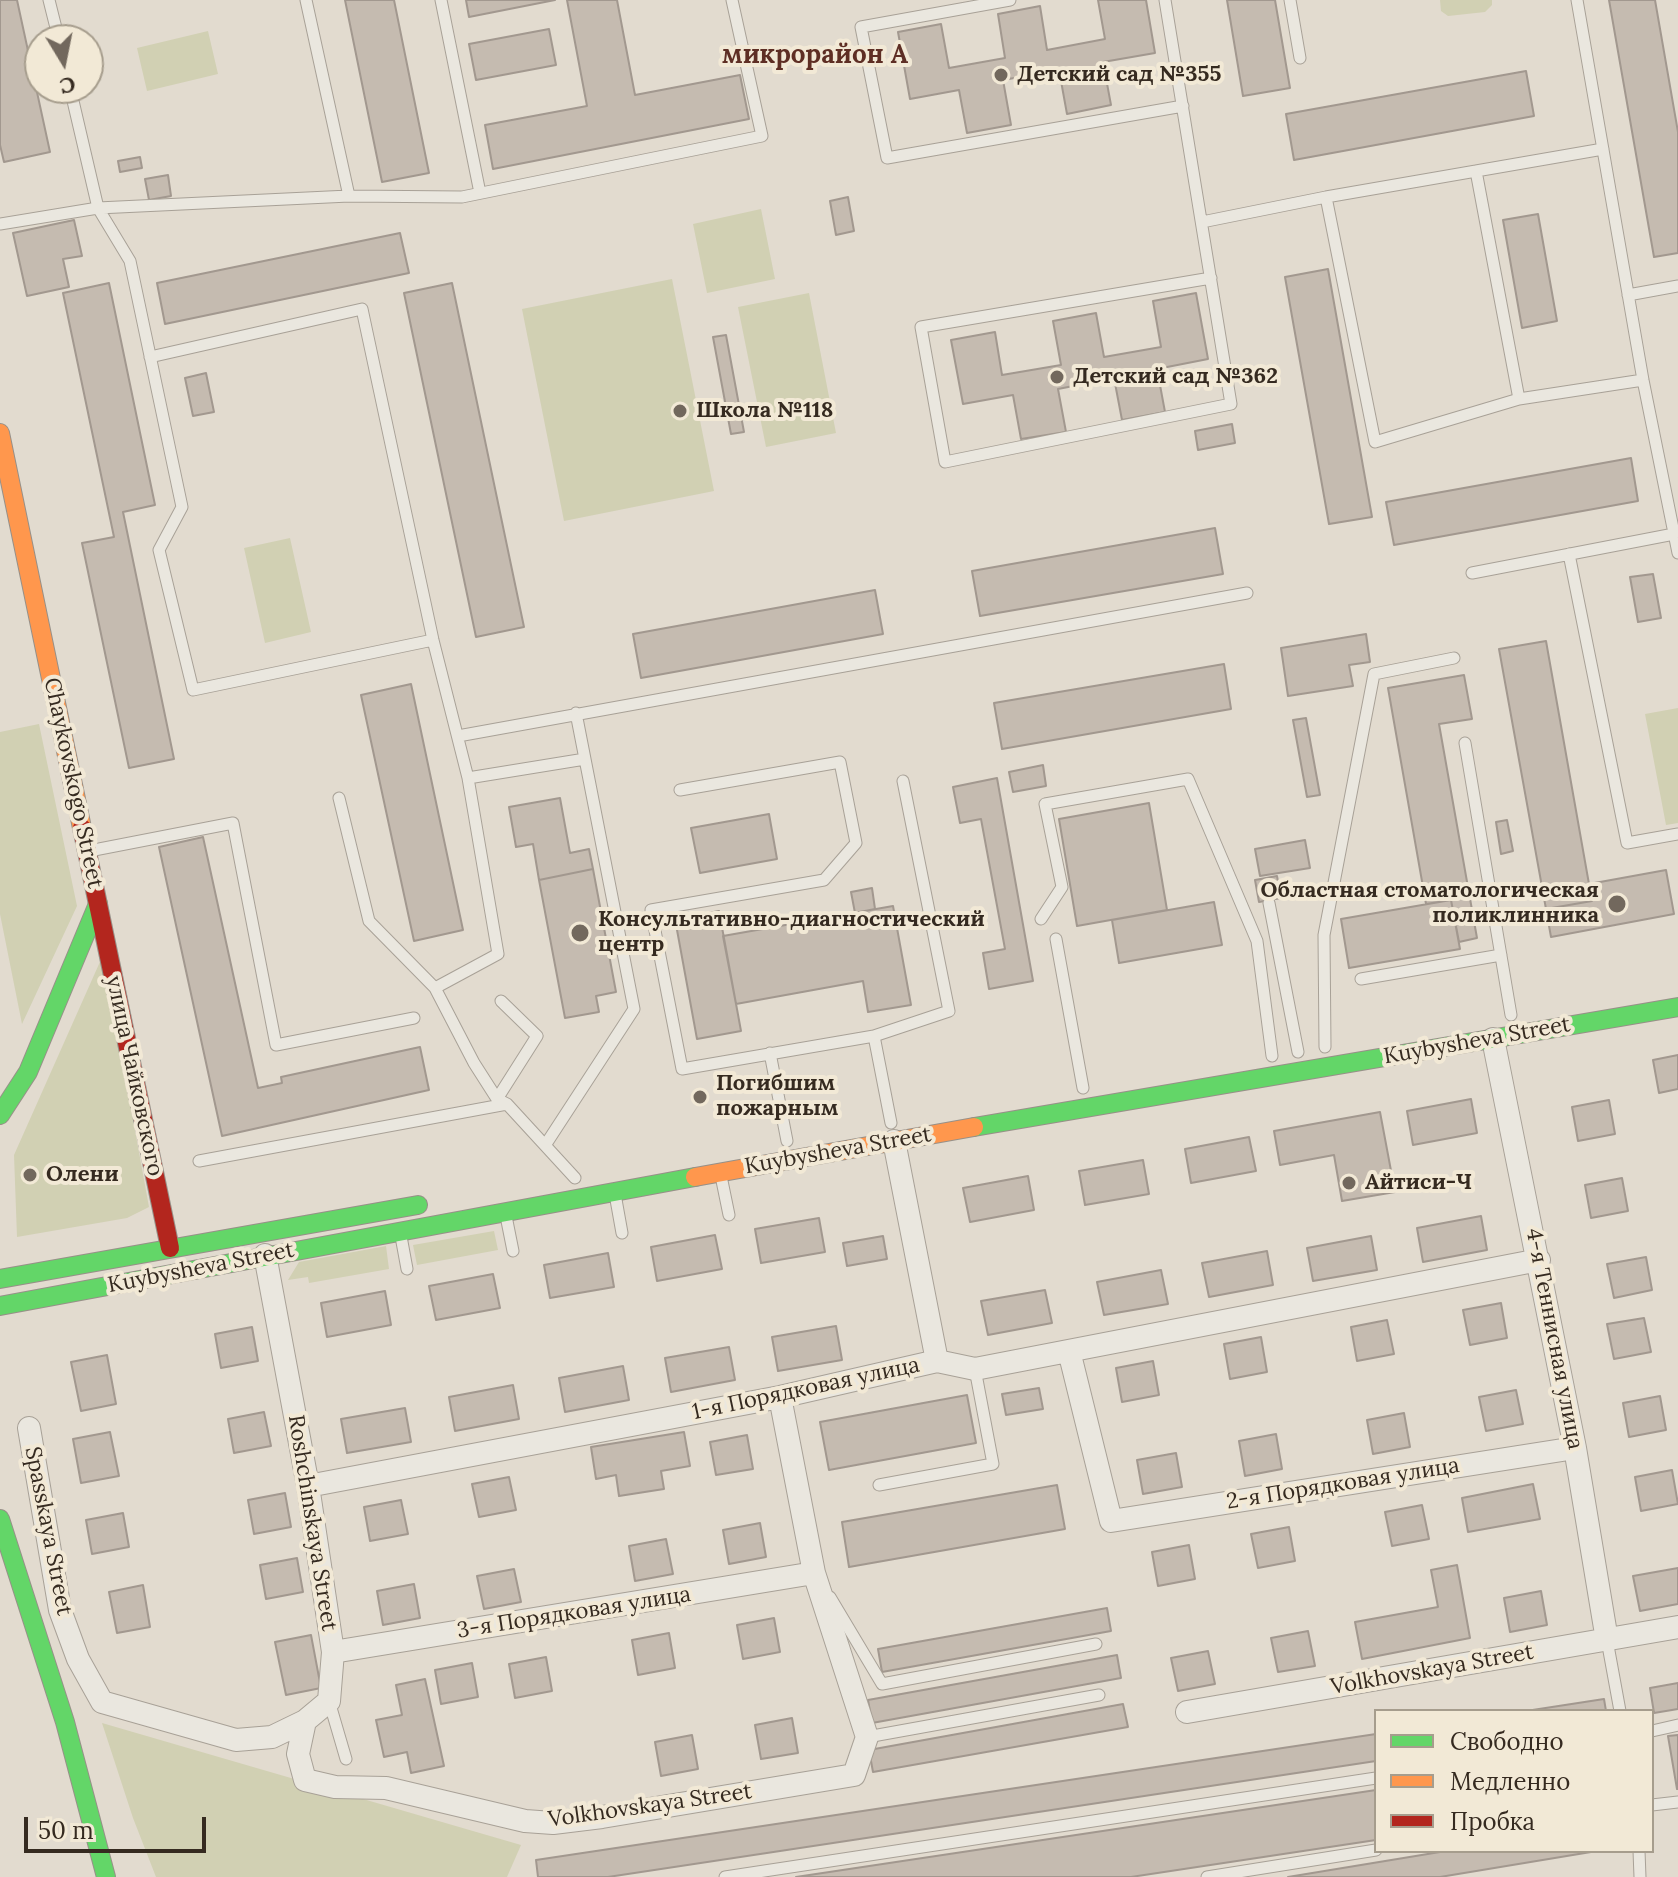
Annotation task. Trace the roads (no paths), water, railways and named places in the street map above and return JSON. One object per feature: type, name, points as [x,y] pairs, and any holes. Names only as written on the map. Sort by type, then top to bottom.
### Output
[{"type":"main road","name":"Chaykovskogo Street","points":[[0,433],[98,904],[28,1072],[0,1115]]},
{"type":"main road","name":"улица Чайковского","points":[[98,904],[170,1248]]},
{"type":"main road","name":"Kuybysheva Street","points":[[0,1306],[721,1172],[891,1127],[1491,1029],[1678,1007]]},
{"type":"main road","name":"Kuybysheva Street","points":[[1491,1029],[1519,1014]]},
{"type":"main road","points":[[1264,1057],[1333,1046]]},
{"type":"main road","name":"Kuybysheva Street","points":[[0,1279],[434,1202]]},
{"type":"main road","points":[[0,1519],[65,1722],[105,1870]]},
{"type":"street","name":"4-я Теннисная улица","points":[[1491,1029],[1575,1448],[1607,1640]]},
{"type":"street","points":[[891,1127],[937,1361]]},
{"type":"street","name":"Roshchinskaya Street","points":[[265,1255],[308,1486],[333,1652],[329,1701]]},
{"type":"street","name":"1-я Порядковая улица","points":[[308,1486],[780,1397],[937,1361],[975,1369],[1539,1260]]},
{"type":"street","name":"2-я Порядковая улица","points":[[1069,1351],[1111,1521],[1575,1448]]},
{"type":"street","points":[[780,1397],[814,1573],[867,1737]]},
{"type":"street","name":"Spasskaya Street","points":[[29,1428],[60,1610],[78,1659],[102,1702],[236,1740],[272,1737],[305,1721]]},
{"type":"street","name":"3-я Порядковая улица","points":[[333,1652],[814,1573]]},
{"type":"street","name":"Volkhovskaya Street","points":[[1187,1712],[1678,1627]]},
{"type":"street","points":[[305,1721],[329,1701]]},
{"type":"street","name":"Volkhovskaya Street","points":[[305,1721],[298,1754],[305,1780],[335,1787],[386,1788],[525,1821],[553,1823],[854,1775],[867,1737]]},
{"type":"lane","points":[[49,0],[55,24]]},
{"type":"lane","points":[[306,0],[349,196]]},
{"type":"lane","points":[[441,0],[480,193]]},
{"type":"lane","points":[[0,224],[98,208],[349,196],[462,197],[762,136],[732,0]]},
{"type":"lane","points":[[1010,0],[861,27],[887,158],[1183,106]]},
{"type":"lane","points":[[1165,0],[1202,222],[1211,278],[1231,404],[945,462],[921,327],[1211,278]]},
{"type":"lane","points":[[1290,0],[1300,58]]},
{"type":"lane","points":[[1577,0],[1643,380],[1678,553]]},
{"type":"lane","points":[[74,104],[98,208],[130,261],[182,507],[159,550],[193,690],[433,640]]},
{"type":"lane","points":[[1202,222],[1603,149]]},
{"type":"lane","points":[[1476,171],[1519,399]]},
{"type":"lane","points":[[1326,197],[1375,442],[1519,399],[1643,380]]},
{"type":"lane","points":[[1628,295],[1678,286]]},
{"type":"lane","points":[[150,357],[362,309],[433,640],[468,778],[498,954],[435,988]]},
{"type":"lane","points":[[1472,573],[1674,534]]},
{"type":"lane","points":[[1569,554],[1627,843],[1678,834]]},
{"type":"lane","points":[[458,736],[1247,593]]},
{"type":"lane","points":[[1333,1046],[1324,935],[1374,674],[1454,658]]},
{"type":"lane","points":[[546,1144],[634,1009],[576,713]]},
{"type":"lane","points":[[1465,743],[1501,955],[1519,1014]]},
{"type":"lane","points":[[468,778],[585,759]]},
{"type":"lane","points":[[680,790],[840,762],[856,843],[824,880],[651,910],[682,1069],[874,1036],[949,1011],[903,781]]},
{"type":"lane","points":[[1041,919],[1062,887],[1045,804],[1188,779],[1257,941],[1264,1057]]},
{"type":"lane","points":[[339,798],[369,921],[435,988],[474,1063],[502,1101],[546,1144],[574,1178]]},
{"type":"lane","points":[[88,851],[233,823],[276,1045],[414,1018]]},
{"type":"lane","points":[[1269,903],[1298,1052]]},
{"type":"lane","points":[[1056,939],[1084,1088]]},
{"type":"lane","points":[[1361,979],[1501,955]]},
{"type":"lane","points":[[501,1001],[537,1036],[502,1101]]},
{"type":"lane","points":[[874,1036],[891,1127]]},
{"type":"lane","points":[[770,1053],[788,1141]]},
{"type":"lane","points":[[199,1161],[502,1101]]},
{"type":"lane","points":[[721,1172],[729,1215]]},
{"type":"lane","points":[[615,1192],[622,1233]]},
{"type":"lane","points":[[506,1212],[513,1251]]},
{"type":"lane","points":[[400,1231],[407,1269]]},
{"type":"lane","points":[[879,1485],[993,1464],[975,1369]]},
{"type":"lane","points":[[814,1573],[882,1684],[1096,1644]]},
{"type":"lane","points":[[1607,1640],[1620,1709]]},
{"type":"lane","points":[[867,1737],[1099,1695]]},
{"type":"lane","points":[[329,1701],[346,1759]]},
{"type":"lane","points":[[1654,1731],[1678,1725]]},
{"type":"lane","points":[[725,1877],[1374,1778]]},
{"type":"lane","points":[[1654,1805],[1678,1802]]},
{"type":"lane","points":[[1207,1877],[1374,1850]]},
{"type":"lane","points":[[1639,1853],[1640,1877]]},
{"type":"place","name":"Детский сад №355","points":[[1001,75]]},
{"type":"place","name":"Детский сад №362","points":[[1057,377]]},
{"type":"place","name":"Школа №118","points":[[680,411]]},
{"type":"place","name":"Областная стоматологическая поликлинника","points":[[1617,904]]},
{"type":"place","name":"Консультативно-диагностический центр","points":[[580,933]]},
{"type":"place","name":"Погибшим пожарным","points":[[700,1097]]},
{"type":"place","name":"Олени","points":[[30,1175]]},
{"type":"place","name":"Айтиси-Ч","points":[[1349,1183]]},
{"type":"district","name":"микрорайон А","points":[[815,56]]}]
